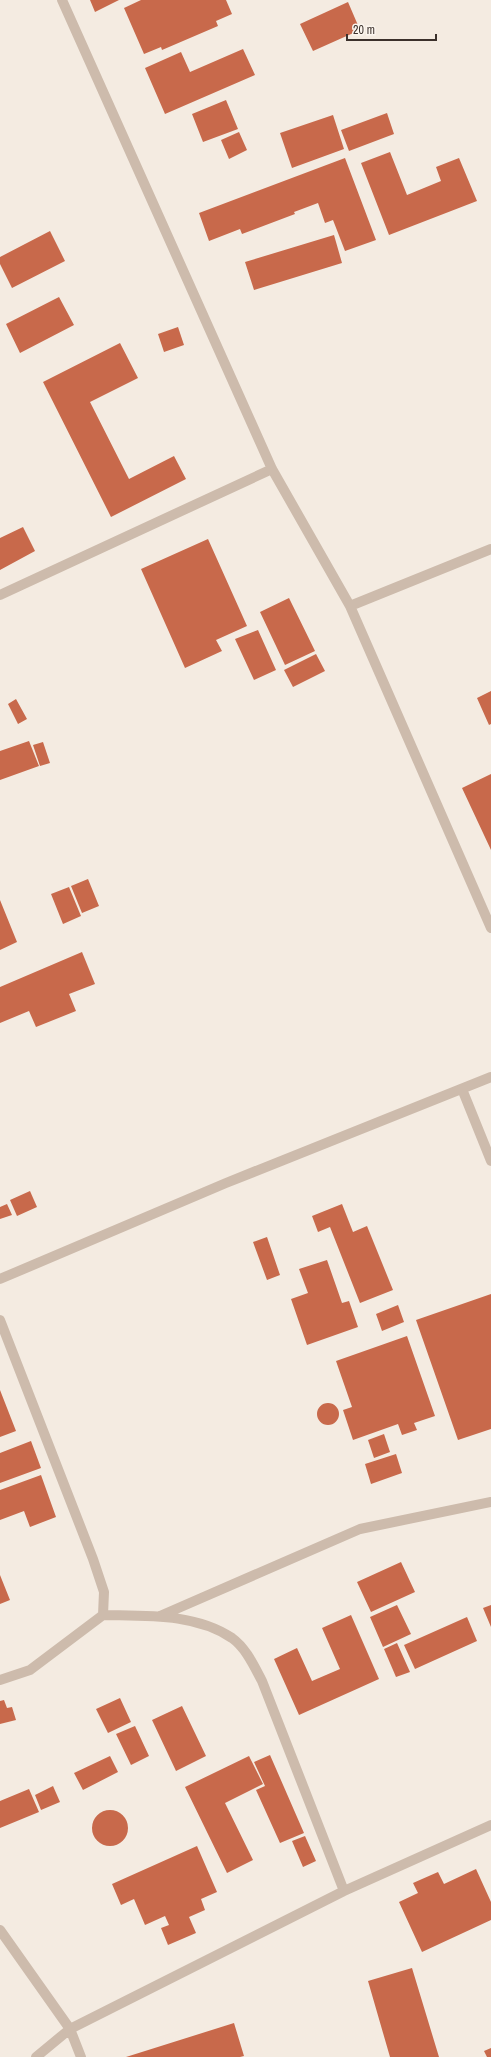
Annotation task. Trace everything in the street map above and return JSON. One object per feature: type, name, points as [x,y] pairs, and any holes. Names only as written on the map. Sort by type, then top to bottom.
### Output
[{"type":"street","points":[[62,0],[272,469],[350,606],[491,928]]},
{"type":"street","points":[[0,595],[272,469]]},
{"type":"street","points":[[350,606],[491,549]]},
{"type":"street","points":[[0,1279],[226,1183],[491,1077]]},
{"type":"street","points":[[462,1089],[491,1161]]},
{"type":"street","points":[[0,1320],[94,1559],[104,1592],[103,1615]]},
{"type":"street","points":[[160,1616],[360,1529],[491,1502]]},
{"type":"street","points":[[0,1680],[30,1670],[103,1615],[160,1616],[201,1624],[232,1638],[249,1656],[262,1681],[344,1890]]},
{"type":"street","points":[[36,2057],[70,2029],[344,1890],[491,1825]]},
{"type":"street","points":[[0,1930],[70,2029],[81,2057]]},
{"type":"building","points":[[90,0],[119,0],[95,12]]},
{"type":"building","points":[[141,0],[226,0],[232,14],[216,21],[218,26],[162,50],[161,47],[144,54],[124,8]]},
{"type":"building","points":[[348,2],[360,30],[313,51],[300,24]]},
{"type":"building","points":[[243,49],[255,75],[165,114],[145,68],[181,52],[190,72]]},
{"type":"building","points":[[226,100],[238,129],[203,142],[192,114]]},
{"type":"building","points":[[387,113],[394,134],[349,151],[341,130]]},
{"type":"building","points":[[333,115],[344,149],[292,168],[280,133]]},
{"type":"building","points":[[239,132],[247,150],[229,159],[221,140]]},
{"type":"building","points":[[390,152],[407,195],[441,181],[436,167],[459,158],[477,201],[389,235],[361,163]]},
{"type":"building","points":[[345,158],[376,240],[345,251],[333,220],[325,223],[318,203],[294,212],[295,214],[242,234],[240,229],[209,241],[199,213]]},
{"type":"building","points":[[50,231],[65,261],[12,288],[0,264],[0,257]]},
{"type":"building","points":[[334,235],[342,263],[254,290],[245,262]]},
{"type":"building","points":[[59,297],[74,325],[20,353],[6,324]]},
{"type":"building","points":[[178,327],[184,345],[164,352],[158,334]]},
{"type":"building","points":[[120,343],[138,378],[90,402],[129,479],[174,456],[186,479],[111,517],[43,382]]},
{"type":"building","points":[[23,527],[35,551],[0,570],[0,538]]},
{"type":"building","points":[[208,539],[247,626],[216,640],[222,651],[185,668],[141,569]]},
{"type":"building","points":[[289,598],[315,651],[285,665],[260,612]]},
{"type":"building","points":[[258,630],[276,670],[254,680],[235,639]]},
{"type":"building","points":[[316,654],[325,671],[293,687],[284,670]]},
{"type":"building","points":[[491,691],[491,724],[489,725],[477,698]]},
{"type":"building","points":[[16,699],[27,719],[18,724],[8,704]]},
{"type":"building","points":[[29,741],[39,766],[0,780],[0,751]]},
{"type":"building","points":[[43,742],[50,763],[40,766],[33,745]]},
{"type":"building","points":[[491,774],[491,850],[462,788]]},
{"type":"building","points":[[88,879],[99,906],[82,913],[71,886]]},
{"type":"building","points":[[69,887],[81,916],[63,924],[51,894]]},
{"type":"building","points":[[0,900],[17,942],[0,950]]},
{"type":"building","points":[[82,952],[95,984],[69,994],[76,1011],[36,1027],[29,1011],[0,1023],[0,987]]},
{"type":"building","points":[[30,1191],[37,1207],[17,1216],[10,1200]]},
{"type":"building","points":[[7,1204],[12,1215],[0,1219],[0,1207]]},
{"type":"building","points":[[342,1204],[353,1232],[367,1226],[393,1290],[360,1303],[330,1227],[318,1232],[312,1216]]},
{"type":"building","points":[[267,1237],[280,1275],[267,1280],[253,1242]]},
{"type":"building","points":[[327,1260],[342,1303],[349,1301],[358,1327],[307,1345],[291,1299],[308,1293],[299,1269]]},
{"type":"building","points":[[491,1294],[491,1429],[458,1440],[416,1320]]},
{"type":"building","points":[[398,1305],[404,1322],[382,1331],[376,1314]]},
{"type":"building","points":[[407,1336],[435,1416],[414,1423],[417,1430],[402,1435],[398,1424],[353,1440],[343,1410],[352,1407],[336,1361]]},
{"type":"building","points":[[0,1390],[16,1431],[0,1437]]},
{"type":"building","points":[[328,1403],[332,1404],[338,1410],[338,1418],[332,1424],[328,1425],[324,1424],[318,1418],[317,1414],[318,1410],[324,1404]]},
{"type":"building","points":[[384,1434],[390,1452],[374,1458],[368,1440]]},
{"type":"building","points":[[31,1441],[41,1468],[0,1483],[0,1453]]},
{"type":"building","points":[[396,1454],[402,1473],[371,1484],[365,1464]]},
{"type":"building","points":[[41,1475],[56,1517],[30,1527],[24,1511],[0,1520],[0,1490]]},
{"type":"building","points":[[401,1562],[415,1592],[371,1612],[357,1582]]},
{"type":"building","points":[[0,1575],[10,1600],[0,1604]]},
{"type":"building","points":[[397,1605],[411,1634],[383,1647],[370,1617]]},
{"type":"building","points":[[491,1605],[491,1627],[483,1608]]},
{"type":"building","points":[[351,1615],[379,1679],[299,1715],[274,1659],[297,1648],[312,1681],[340,1669],[322,1628]]},
{"type":"building","points":[[467,1617],[477,1641],[415,1669],[404,1645]]},
{"type":"building","points":[[397,1643],[410,1672],[396,1677],[384,1649]]},
{"type":"building","points":[[120,1698],[131,1722],[108,1733],[96,1709]]},
{"type":"building","points":[[4,1700],[7,1708],[12,1707],[16,1720],[0,1724],[0,1701]]},
{"type":"building","points":[[182,1706],[206,1756],[176,1771],[152,1720]]},
{"type":"building","points":[[135,1726],[149,1756],[131,1765],[116,1734]]},
{"type":"building","points":[[270,1755],[304,1833],[280,1843],[256,1790],[265,1786],[254,1762]]},
{"type":"building","points":[[110,1756],[118,1772],[83,1790],[74,1773]]},
{"type":"building","points":[[249,1756],[263,1784],[225,1803],[253,1860],[227,1873],[185,1787]]},
{"type":"building","points":[[53,1786],[60,1802],[41,1810],[35,1795]]},
{"type":"building","points":[[29,1789],[39,1812],[0,1828],[0,1801]]},
{"type":"building","points":[[114,1810],[123,1815],[127,1821],[127,1835],[123,1841],[114,1846],[106,1846],[97,1841],[93,1835],[92,1824],[97,1815],[103,1811]]},
{"type":"building","points":[[305,1836],[316,1861],[303,1867],[292,1841]]},
{"type":"building","points":[[197,1846],[217,1892],[201,1899],[205,1910],[189,1917],[196,1933],[168,1945],[161,1928],[169,1925],[165,1916],[145,1925],[134,1899],[121,1905],[112,1884]]},
{"type":"building","points":[[476,1869],[491,1902],[491,1920],[422,1952],[399,1902],[418,1893],[413,1883],[438,1872],[444,1884]]},
{"type":"building","points":[[412,1968],[439,2057],[390,2057],[368,1981]]},
{"type":"building","points":[[234,2023],[244,2056],[126,2057]]},
{"type":"building","points":[[491,2048],[491,2057],[487,2057],[484,2051]]}]
